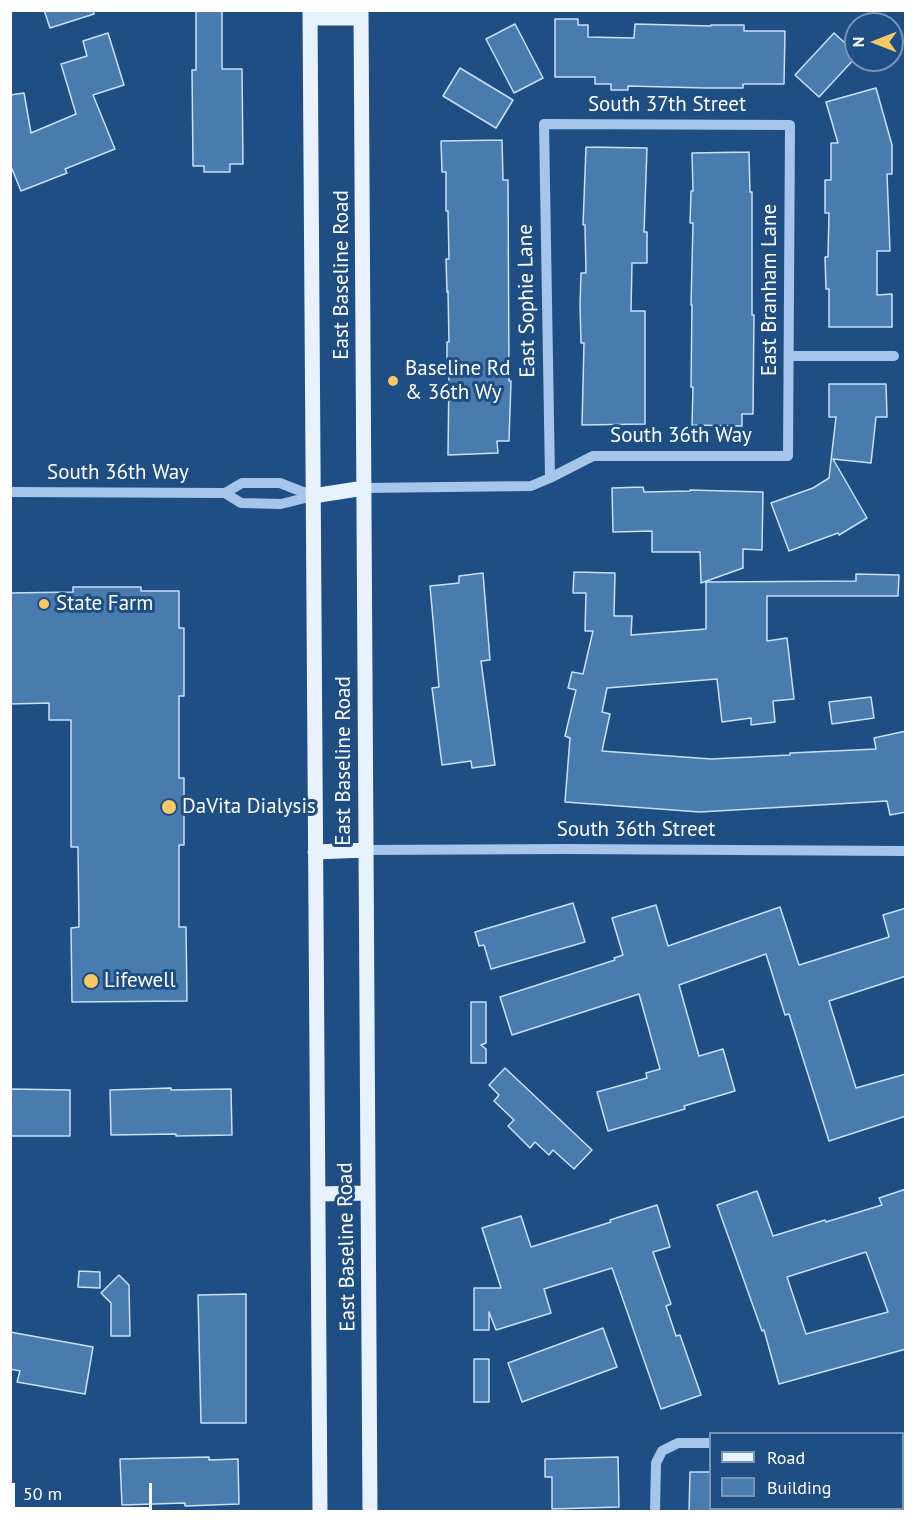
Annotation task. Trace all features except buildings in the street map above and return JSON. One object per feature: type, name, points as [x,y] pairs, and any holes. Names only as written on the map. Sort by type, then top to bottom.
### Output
[{"type":"main road","points":[[310,14],[361,14]]},
{"type":"main road","name":"East Baseline Road","points":[[310,14],[320,1512]]},
{"type":"main road","name":"East Baseline Road","points":[[361,14],[370,1512]]},
{"type":"main road","points":[[314,495],[364,488]]},
{"type":"main road","points":[[315,852],[366,850]]},
{"type":"main road","points":[[319,1194],[367,1193]]},
{"type":"street","name":"South 37th Street","points":[[544,124],[790,125]]},
{"type":"street","name":"East Sophie Lane","points":[[544,124],[550,478]]},
{"type":"street","name":"East Branham Lane","points":[[788,456],[790,125]]},
{"type":"street","points":[[789,356],[894,356]]},
{"type":"street","name":"South 36th Way","points":[[364,488],[531,486],[594,456],[788,456]]},
{"type":"street","name":"South 36th Way","points":[[10,492],[225,493],[242,483],[280,483],[314,495]]},
{"type":"street","name":"South 36th Way","points":[[225,493],[241,503],[250,504],[282,504],[314,495]]},
{"type":"street","name":"South 36th Street","points":[[366,850],[906,851]]},
{"type":"street","points":[[655,1512],[656,1463],[662,1451],[678,1443],[709,1443]]},
{"type":"place","name":"Baseline Rd & 36th Wy","points":[[393,381]]},
{"type":"place","name":"State Farm","points":[[44,604]]},
{"type":"place","name":"DaVita Dialysis","points":[[169,807]]},
{"type":"place","name":"Lifewell","points":[[91,981]]}]
